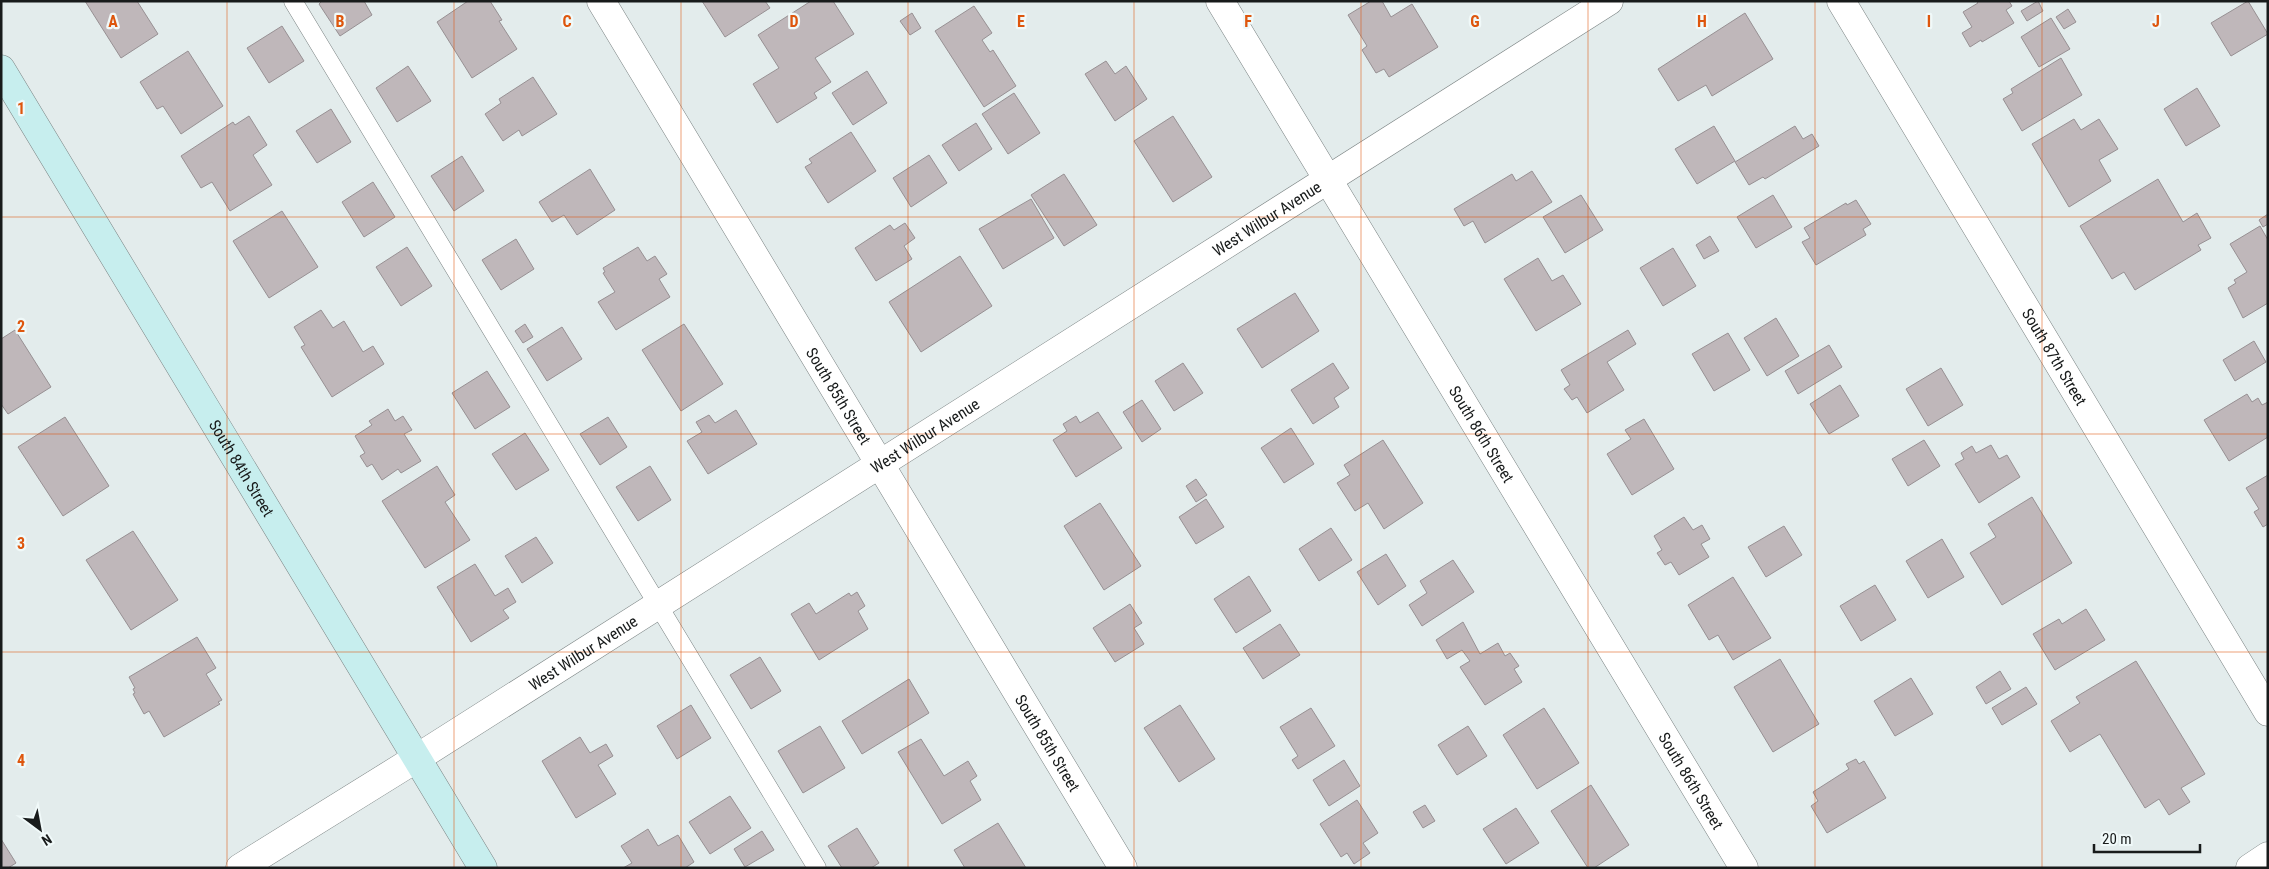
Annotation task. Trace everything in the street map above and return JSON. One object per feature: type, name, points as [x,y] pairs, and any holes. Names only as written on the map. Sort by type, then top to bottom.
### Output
[{"type":"street","name":"South 85th Street","points":[[601,1],[1123,868]]},
{"type":"street","name":"South 86th Street","points":[[1220,1],[1744,868]]},
{"type":"street","name":"West Wilbur Avenue","points":[[240,868],[417,758],[1609,1]]},
{"type":"street","name":"South 87th Street","points":[[1841,1],[2268,712]]},
{"type":"street","name":"South 84th Street","points":[[1,69],[483,868]]},
{"type":"street","points":[[2250,868],[2268,856]]},
{"type":"lane","points":[[293,1],[817,868]]},
{"type":"building","points":[[85,1],[137,1],[158,34],[121,58]]},
{"type":"building","points":[[322,1],[364,1],[372,15],[340,36],[319,4]]},
{"type":"building","points":[[468,1],[490,1],[502,20],[499,21],[517,49],[472,78],[437,22]]},
{"type":"building","points":[[702,1],[765,1],[770,8],[725,37]]},
{"type":"building","points":[[811,1],[833,1],[854,34],[815,58],[831,82],[814,93],[817,98],[777,123],[753,84],[779,68],[758,35]]},
{"type":"building","points":[[1371,1],[1382,1],[1391,17],[1412,4],[1438,47],[1389,77],[1384,69],[1376,73],[1362,50],[1367,46],[1348,15]]},
{"type":"building","points":[[1976,1],[2009,1],[2012,6],[2006,10],[2014,23],[1970,47],[1962,33],[1972,27],[1963,12],[1978,3]]},
{"type":"building","points":[[2038,1],[2043,11],[2027,21],[2021,11]]},
{"type":"building","points":[[2248,1],[2268,34],[2231,56],[2211,23]]},
{"type":"building","points":[[974,6],[992,33],[982,40],[990,52],[993,50],[1016,86],[984,107],[935,31]]},
{"type":"building","points":[[2068,9],[2076,22],[2064,29],[2056,17]]},
{"type":"building","points":[[912,13],[921,28],[910,35],[900,21]]},
{"type":"building","points":[[1745,13],[1773,59],[1712,96],[1706,85],[1678,101],[1658,69]]},
{"type":"building","points":[[2051,18],[2070,49],[2039,67],[2021,37]]},
{"type":"building","points":[[282,26],[304,61],[269,83],[247,48]]},
{"type":"building","points":[[188,51],[223,106],[181,134],[163,106],[157,109],[140,82]]},
{"type":"building","points":[[2061,58],[2082,95],[2022,131],[2003,99],[2013,93],[2011,89]]},
{"type":"building","points":[[1106,61],[1115,74],[1126,66],[1147,99],[1115,121],[1085,74]]},
{"type":"building","points":[[408,66],[431,101],[397,122],[376,88]]},
{"type":"building","points":[[867,71],[887,103],[853,125],[832,93]]},
{"type":"building","points":[[533,77],[557,114],[522,136],[519,130],[503,141],[485,114],[501,103],[499,99]]},
{"type":"building","points":[[2197,88],[2220,126],[2186,146],[2164,109]]},
{"type":"building","points":[[1014,93],[1040,133],[1008,154],[982,114]]},
{"type":"building","points":[[331,109],[351,142],[317,163],[296,131]]},
{"type":"building","points":[[249,116],[267,145],[253,155],[272,185],[230,211],[212,182],[201,188],[181,156],[233,122],[235,125]]},
{"type":"building","points":[[1173,116],[1212,177],[1173,202],[1134,141]]},
{"type":"building","points":[[2074,119],[2081,130],[2099,119],[2118,149],[2099,160],[2111,181],[2069,207],[2032,144]]},
{"type":"building","points":[[976,123],[992,149],[959,171],[942,145]]},
{"type":"building","points":[[1714,126],[1735,161],[1697,184],[1675,149]]},
{"type":"building","points":[[1795,126],[1803,139],[1812,134],[1819,146],[1765,179],[1763,177],[1749,185],[1735,162]]},
{"type":"building","points":[[851,132],[876,171],[828,203],[805,167],[812,163],[809,159]]},
{"type":"building","points":[[929,155],[947,183],[911,207],[893,178]]},
{"type":"building","points":[[462,156],[484,191],[454,211],[431,176]]},
{"type":"building","points":[[590,169],[615,210],[577,235],[564,215],[552,222],[539,202]]},
{"type":"building","points":[[1532,171],[1552,202],[1485,243],[1473,221],[1464,226],[1454,209],[1512,174],[1516,181]]},
{"type":"building","points":[[1064,174],[1097,225],[1064,246],[1031,195]]},
{"type":"building","points":[[2158,179],[2183,222],[2197,213],[2211,238],[2198,245],[2201,250],[2135,290],[2124,272],[2112,279],[2080,226]]},
{"type":"building","points":[[373,182],[395,217],[364,237],[342,202]]},
{"type":"building","points":[[1581,195],[1603,230],[1565,253],[1543,217]]},
{"type":"building","points":[[1773,195],[1792,227],[1756,248],[1737,217]]},
{"type":"building","points":[[1031,199],[1054,238],[1003,269],[979,229]]},
{"type":"building","points":[[1856,200],[1871,224],[1863,229],[1866,235],[1816,265],[1802,242],[1810,238],[1804,228],[1846,203],[1847,205]]},
{"type":"building","points":[[282,211],[318,267],[269,298],[233,241]]},
{"type":"building","points":[[2268,214],[2268,224],[2263,227],[2259,220]]},
{"type":"building","points":[[905,223],[915,238],[904,246],[912,259],[876,281],[855,248],[890,225],[894,230]]},
{"type":"building","points":[[2260,226],[2268,240],[2268,303],[2243,318],[2228,288],[2236,283],[2234,280],[2247,272],[2230,244]]},
{"type":"building","points":[[1710,236],[1719,251],[1704,259],[1696,245]]},
{"type":"building","points":[[516,239],[534,269],[501,290],[482,260]]},
{"type":"building","points":[[407,247],[432,286],[401,306],[376,267]]},
{"type":"building","points":[[638,247],[647,261],[655,256],[667,274],[659,279],[670,297],[616,330],[598,302],[615,292],[603,273],[605,272],[603,268]]},
{"type":"building","points":[[1673,248],[1696,286],[1663,306],[1640,268]]},
{"type":"building","points":[[960,256],[992,306],[921,352],[889,302]]},
{"type":"building","points":[[1538,258],[1552,281],[1563,275],[1581,304],[1536,331],[1504,279]]},
{"type":"building","points":[[1295,293],[1319,331],[1262,368],[1237,329]]},
{"type":"building","points":[[321,310],[333,328],[344,321],[363,352],[373,346],[384,364],[332,397],[301,347],[305,345],[294,327]]},
{"type":"building","points":[[1776,318],[1799,356],[1767,376],[1744,338]]},
{"type":"building","points":[[525,324],[533,337],[523,343],[515,331]]},
{"type":"building","points":[[684,324],[723,384],[681,411],[642,350]]},
{"type":"building","points":[[562,327],[582,359],[547,381],[527,349]]},
{"type":"building","points":[[15,330],[51,387],[8,414],[1,404],[1,339]]},
{"type":"building","points":[[1628,330],[1636,344],[1607,362],[1624,390],[1587,413],[1577,397],[1572,400],[1564,389],[1570,385],[1561,370]]},
{"type":"building","points":[[1728,333],[1750,370],[1714,391],[1692,354]]},
{"type":"building","points":[[2254,341],[2266,362],[2235,381],[2223,360]]},
{"type":"building","points":[[1829,345],[1842,367],[1798,394],[1785,371]]},
{"type":"building","points":[[1183,363],[1203,393],[1174,411],[1155,381]]},
{"type":"building","points":[[1333,363],[1349,388],[1334,398],[1339,407],[1313,424],[1291,390]]},
{"type":"building","points":[[1941,368],[1963,405],[1928,426],[1906,389]]},
{"type":"building","points":[[487,371],[510,407],[475,429],[452,393]]},
{"type":"building","points":[[1840,385],[1859,416],[1829,434],[1810,404]]},
{"type":"building","points":[[2247,394],[2252,402],[2258,398],[2262,405],[2268,402],[2268,437],[2229,461],[2204,420]]},
{"type":"building","points":[[1142,400],[1161,429],[1142,442],[1123,412]]},
{"type":"building","points":[[388,409],[395,421],[403,416],[412,430],[404,434],[421,461],[401,473],[398,469],[382,480],[372,464],[367,467],[360,456],[365,453],[355,436],[372,425],[369,421]]},
{"type":"building","points":[[736,410],[757,444],[708,474],[687,441],[702,432],[696,422],[709,415],[715,423]]},
{"type":"building","points":[[1098,412],[1122,448],[1076,477],[1053,440],[1067,431],[1063,424],[1076,416],[1080,423]]},
{"type":"building","points":[[65,417],[109,486],[63,516],[18,447]]},
{"type":"building","points":[[608,417],[627,447],[600,465],[580,434]]},
{"type":"building","points":[[1644,419],[1674,469],[1632,495],[1607,454],[1631,439],[1625,430]]},
{"type":"building","points":[[1291,428],[1314,464],[1284,483],[1261,448]]},
{"type":"building","points":[[525,433],[549,470],[516,490],[492,454]]},
{"type":"building","points":[[1383,440],[1423,503],[1384,529],[1368,503],[1355,511],[1337,483],[1350,475],[1344,465]]},
{"type":"building","points":[[1924,440],[1940,466],[1908,486],[1892,459]]},
{"type":"building","points":[[1991,445],[1999,459],[2007,455],[2020,477],[1979,503],[1955,464],[1964,459],[1961,453],[1972,446],[1976,453]]},
{"type":"building","points":[[437,466],[455,495],[445,502],[470,540],[425,568],[382,501]]},
{"type":"building","points":[[650,466],[671,500],[638,521],[616,487]]},
{"type":"building","points":[[2268,475],[2268,524],[2263,527],[2254,512],[2259,509],[2246,488]]},
{"type":"building","points":[[1196,479],[1207,495],[1196,502],[1186,486]]},
{"type":"building","points":[[2032,497],[2072,563],[2002,605],[1970,553],[1996,537],[1988,524]]},
{"type":"building","points":[[1206,499],[1224,527],[1196,544],[1179,517]]},
{"type":"building","points":[[1100,503],[1141,566],[1104,590],[1064,526]]},
{"type":"building","points":[[1684,517],[1693,530],[1702,525],[1710,539],[1701,544],[1709,557],[1679,575],[1671,562],[1665,565],[1657,553],[1662,550],[1654,536]]},
{"type":"building","points":[[1784,526],[1802,555],[1766,577],[1748,547]]},
{"type":"building","points":[[1331,528],[1352,560],[1319,581],[1299,549]]},
{"type":"building","points":[[133,531],[178,600],[131,630],[86,560]]},
{"type":"building","points":[[536,537],[553,563],[522,583],[505,556]]},
{"type":"building","points":[[1942,539],[1964,577],[1928,598],[1906,561]]},
{"type":"building","points":[[1386,554],[1406,586],[1378,605],[1357,572]]},
{"type":"building","points":[[1453,560],[1474,592],[1422,626],[1409,605],[1427,593],[1420,581]]},
{"type":"building","points":[[475,564],[495,596],[508,588],[516,602],[503,610],[509,618],[471,642],[437,587]]},
{"type":"building","points":[[1249,576],[1271,611],[1236,633],[1214,599]]},
{"type":"building","points":[[1733,577],[1771,638],[1733,660],[1718,635],[1709,640],[1688,605]]},
{"type":"building","points":[[1875,585],[1896,620],[1861,641],[1840,606]]},
{"type":"building","points":[[857,592],[865,606],[858,611],[868,629],[819,660],[791,614],[809,603],[816,614],[849,593],[851,596]]},
{"type":"building","points":[[1130,604],[1142,623],[1134,628],[1144,644],[1115,662],[1093,628]]},
{"type":"building","points":[[2086,609],[2105,640],[2055,670],[2033,634],[2059,619],[2062,624]]},
{"type":"building","points":[[1463,622],[1480,654],[1498,643],[1505,656],[1510,653],[1519,666],[1514,669],[1522,682],[1485,705],[1460,667],[1470,661],[1462,650],[1447,659],[1436,640]]},
{"type":"building","points":[[1280,624],[1300,655],[1263,679],[1243,648]]},
{"type":"building","points":[[197,637],[216,668],[206,674],[222,700],[218,702],[220,704],[164,737],[149,711],[144,714],[133,694],[135,693],[133,689],[135,688],[129,677]]},
{"type":"building","points":[[760,657],[781,691],[751,709],[730,675]]},
{"type":"building","points":[[1780,659],[1819,724],[1773,752],[1734,687]]},
{"type":"building","points":[[2136,661],[2205,774],[2181,788],[2190,802],[2169,815],[2159,799],[2145,808],[2100,734],[2070,752],[2051,721],[2080,703],[2076,697]]},
{"type":"building","points":[[2000,671],[2011,689],[1986,704],[1976,687]]},
{"type":"building","points":[[1911,678],[1933,714],[1895,736],[1874,701]]},
{"type":"building","points":[[909,679],[929,713],[862,754],[842,721]]},
{"type":"building","points":[[2026,687],[2037,704],[2002,725],[1992,708]]},
{"type":"building","points":[[691,705],[711,738],[677,759],[657,726]]},
{"type":"building","points":[[1180,705],[1215,759],[1179,782],[1144,728]]},
{"type":"building","points":[[1311,708],[1335,746],[1298,769],[1292,760],[1298,756],[1280,727]]},
{"type":"building","points":[[1544,708],[1579,763],[1537,789],[1503,735]]},
{"type":"building","points":[[820,726],[845,768],[803,793],[778,751]]},
{"type":"building","points":[[1468,726],[1487,756],[1457,775],[1438,745]]},
{"type":"building","points":[[580,737],[590,753],[606,744],[613,756],[598,765],[616,794],[576,818],[542,761]]},
{"type":"building","points":[[921,739],[944,776],[968,761],[977,776],[970,781],[981,800],[942,824],[898,752]]},
{"type":"building","points":[[1856,759],[1859,764],[1864,761],[1886,798],[1827,833],[1811,806],[1818,801],[1813,792],[1849,769],[1846,764]]},
{"type":"building","points":[[1344,760],[1360,786],[1329,806],[1313,780]]},
{"type":"building","points":[[1591,785],[1629,845],[1594,868],[1588,868],[1551,811]]},
{"type":"building","points":[[730,796],[751,828],[710,854],[689,822]]},
{"type":"building","points":[[1357,800],[1378,833],[1363,843],[1370,853],[1354,864],[1347,853],[1341,857],[1320,824]]},
{"type":"building","points":[[1425,805],[1435,821],[1423,828],[1413,812]]},
{"type":"building","points":[[1516,808],[1539,843],[1506,864],[1483,829]]},
{"type":"building","points":[[998,823],[1026,868],[965,868],[954,850]]},
{"type":"building","points":[[857,828],[879,863],[871,868],[842,868],[828,846]]},
{"type":"building","points":[[648,829],[658,846],[678,835],[694,862],[685,868],[623,868],[632,863],[621,846]]},
{"type":"building","points":[[762,831],[774,850],[745,867],[734,849]]},
{"type":"building","points":[[1,839],[16,863],[8,868],[1,868]]}]
